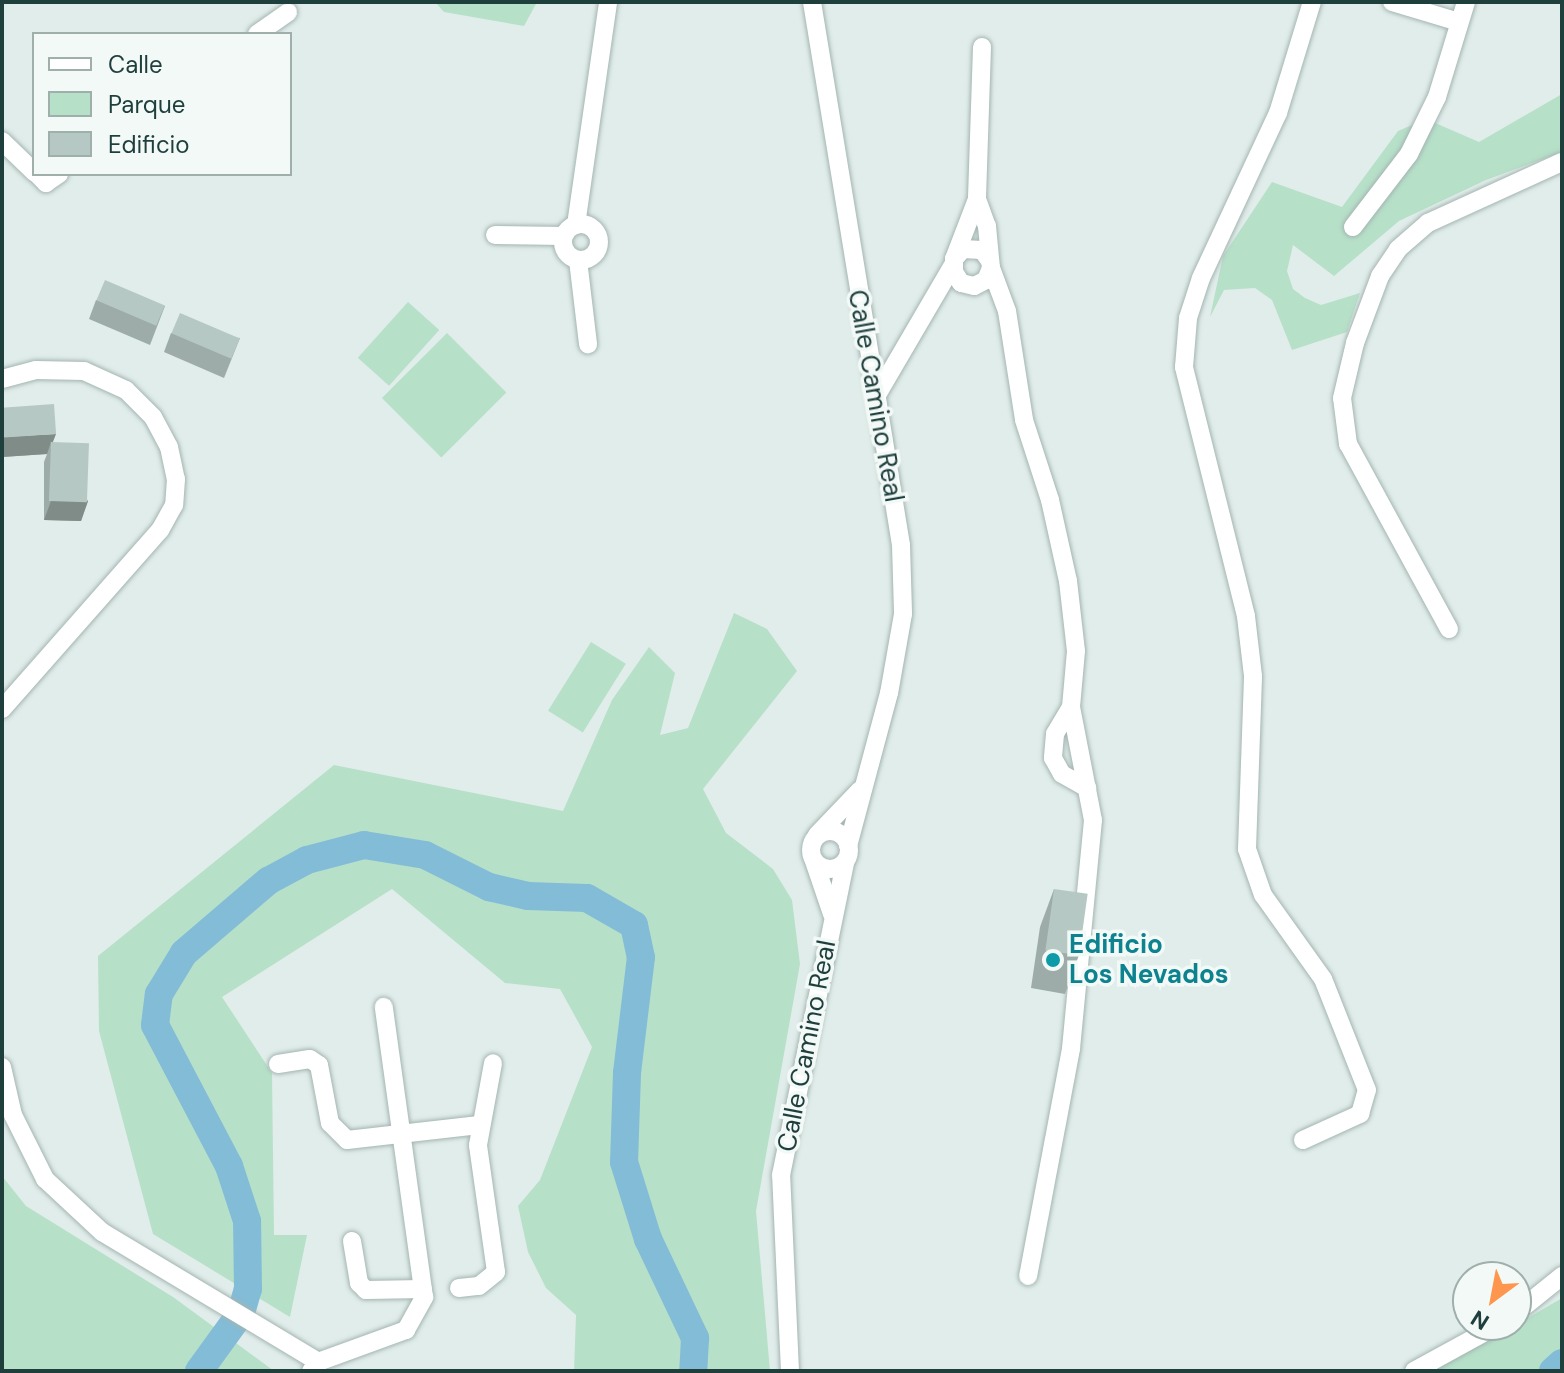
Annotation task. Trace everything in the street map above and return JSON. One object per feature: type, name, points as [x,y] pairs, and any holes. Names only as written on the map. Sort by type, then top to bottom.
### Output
[{"type":"street","points":[[495,235],[570,231],[594,230],[599,242],[595,254],[578,260],[567,254],[570,231],[608,2]]},
{"type":"street","name":"Calle Camino Real","points":[[790,1371],[781,1175],[833,917],[862,788],[889,693],[903,614],[901,545],[812,2]]},
{"type":"street","points":[[1303,1140],[1360,1114],[1367,1090],[1323,979],[1263,895],[1247,849],[1253,676],[1246,616],[1184,367],[1188,318],[1201,278],[1278,113],[1312,2]]},
{"type":"street","points":[[1392,2],[1459,22]]},
{"type":"street","points":[[1353,227],[1409,154],[1437,97],[1466,2]]},
{"type":"street","points":[[260,32],[288,12]]},
{"type":"street","points":[[982,47],[977,199],[987,226],[991,264],[1007,311],[1024,420],[1050,500],[1068,581],[1076,651],[1071,707],[1087,788],[1092,833],[1071,1049],[1028,1276]]},
{"type":"street","points":[[2,141],[32,170]]},
{"type":"street","points":[[1449,629],[1348,444],[1342,398],[1355,343],[1380,276],[1398,249],[1428,223],[1562,162]]},
{"type":"street","points":[[38,176],[46,183],[56,176]]},
{"type":"street","points":[[977,199],[963,227],[954,262],[957,278],[1007,311]]},
{"type":"street","points":[[963,227],[987,226]]},
{"type":"street","points":[[877,395],[954,262],[970,247],[982,250],[991,264]]},
{"type":"street","points":[[578,260],[588,344]]},
{"type":"street","points":[[930,299],[986,280],[991,264]]},
{"type":"street","points":[[2,379],[36,370],[84,371],[126,390],[153,417],[169,447],[176,479],[174,505],[160,530],[2,709]]},
{"type":"street","points":[[1071,707],[1055,734],[1053,758],[1062,774],[1087,788]]},
{"type":"street","name":"Calle Camino Real","points":[[833,917],[814,861],[815,838],[862,788]]},
{"type":"street","points":[[814,861],[829,869],[847,854],[830,831],[815,838]]},
{"type":"street","points":[[2,1067],[13,1115],[45,1179],[102,1232],[194,1290],[276,1334],[315,1367],[406,1330],[421,1308],[423,1289],[384,1007]]},
{"type":"street","points":[[278,1064],[310,1059],[319,1065],[330,1123],[342,1137],[479,1125]]},
{"type":"street","points":[[459,1288],[479,1286],[496,1272],[480,1175],[479,1125],[493,1063]]},
{"type":"street","points":[[352,1241],[359,1283],[366,1290],[423,1289]]},
{"type":"street","points":[[1532,1300],[1562,1276]]},
{"type":"street","points":[[1414,1371],[1469,1341]]},
{"type":"green space","points":[[435,2],[537,2],[524,26],[444,12]]},
{"type":"green space","points":[[1562,94],[1562,152],[1486,180],[1399,221],[1334,276],[1293,245],[1287,271],[1293,289],[1305,298],[1321,305],[1360,293],[1347,332],[1292,350],[1272,300],[1255,288],[1224,290],[1210,317],[1223,256],[1272,182],[1342,207],[1398,131],[1426,119],[1479,142]]},
{"type":"green space","points":[[408,302],[439,330],[389,386],[358,358]]},
{"type":"green space","points":[[447,333],[506,392],[441,457],[382,398]]},
{"type":"green space","points":[[734,613],[767,629],[797,671],[703,789],[726,833],[773,869],[792,900],[800,964],[756,1211],[770,1371],[574,1371],[576,1315],[546,1288],[528,1252],[518,1206],[540,1180],[592,1047],[560,989],[505,983],[392,889],[222,997],[272,1073],[274,1235],[307,1235],[290,1317],[153,1234],[99,1031],[98,956],[334,765],[563,811],[612,700],[649,647],[675,673],[660,735],[688,728]]},
{"type":"green space","points":[[591,642],[626,664],[583,732],[548,711]]},
{"type":"green space","points":[[2,1176],[26,1206],[173,1297],[274,1371],[2,1371]]},
{"type":"green space","points":[[1562,1298],[1562,1371],[1430,1371],[1486,1341],[1532,1341],[1532,1316]]},
{"type":"building","points":[[105,280],[165,305],[156,326],[96,300]]},
{"type":"building","points":[[180,313],[240,338],[231,359],[171,333]]},
{"type":"building","points":[[54,404],[56,434],[4,438],[2,408]]},
{"type":"building","points":[[51,442],[89,443],[87,502],[49,501]]},
{"type":"building","points":[[1054,889],[1088,894],[1079,955],[1045,950]]},
{"type":"waterway","points":[[199,1371],[241,1313],[248,1289],[247,1221],[229,1166],[155,1025],[159,994],[184,953],[268,881],[307,860],[364,845],[425,855],[489,887],[528,896],[587,898],[634,925],[641,957],[627,1073],[624,1162],[648,1239],[695,1338],[693,1371]]},
{"type":"waterway","points":[[1553,1371],[1562,1363]]},
{"type":"place","name":"Edificio Los Nevados","points":[[1053,960]]}]
